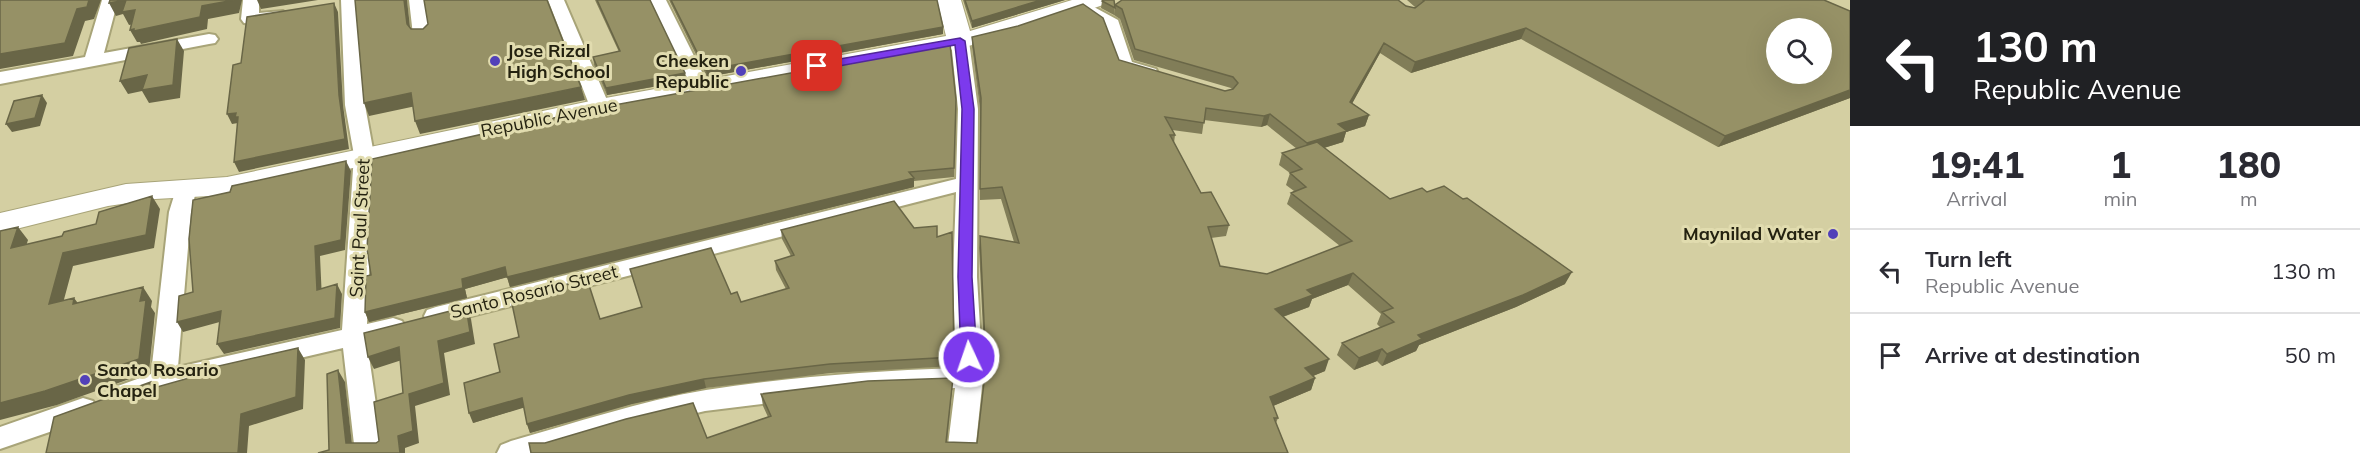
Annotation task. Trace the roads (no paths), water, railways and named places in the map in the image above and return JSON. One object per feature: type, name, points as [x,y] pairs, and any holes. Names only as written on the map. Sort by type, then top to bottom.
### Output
[{"type":"main road","points":[[948,0],[960,41]]},
{"type":"main road","name":"Republic Avenue","points":[[0,223],[135,192],[185,191],[227,186],[364,155],[600,107],[960,41],[1008,29],[1088,2]]},
{"type":"street","points":[[93,61],[110,0]]},
{"type":"street","points":[[251,0],[250,19],[295,11]]},
{"type":"street","points":[[422,35],[416,2],[427,0]]},
{"type":"street","points":[[556,0],[600,107]]},
{"type":"street","points":[[658,0],[701,88]]},
{"type":"street","name":"Saint Paul Street","points":[[327,6],[354,1],[356,105],[364,155],[354,337],[369,453]]},
{"type":"street","points":[[1088,2],[1112,24],[1124,65],[1162,76]]},
{"type":"street","points":[[0,78],[209,39]]},
{"type":"street","points":[[960,41],[968,109],[965,277],[970,377],[963,442]]},
{"type":"street","name":"Santo Rosario Street","points":[[0,438],[164,380],[354,337],[967,183]]},
{"type":"street","points":[[164,380],[180,212],[185,191]]},
{"type":"street","points":[[511,453],[628,418],[705,401],[868,381],[970,377]]},
{"type":"place","name":"Jose Rizal High School","points":[[495,61]]},
{"type":"place","name":"Cheeken Republic","points":[[741,71]]},
{"type":"place","name":"Maynilad Water","points":[[1833,234]]},
{"type":"place","name":"Santo Rosario Chapel","points":[[85,380]]}]
